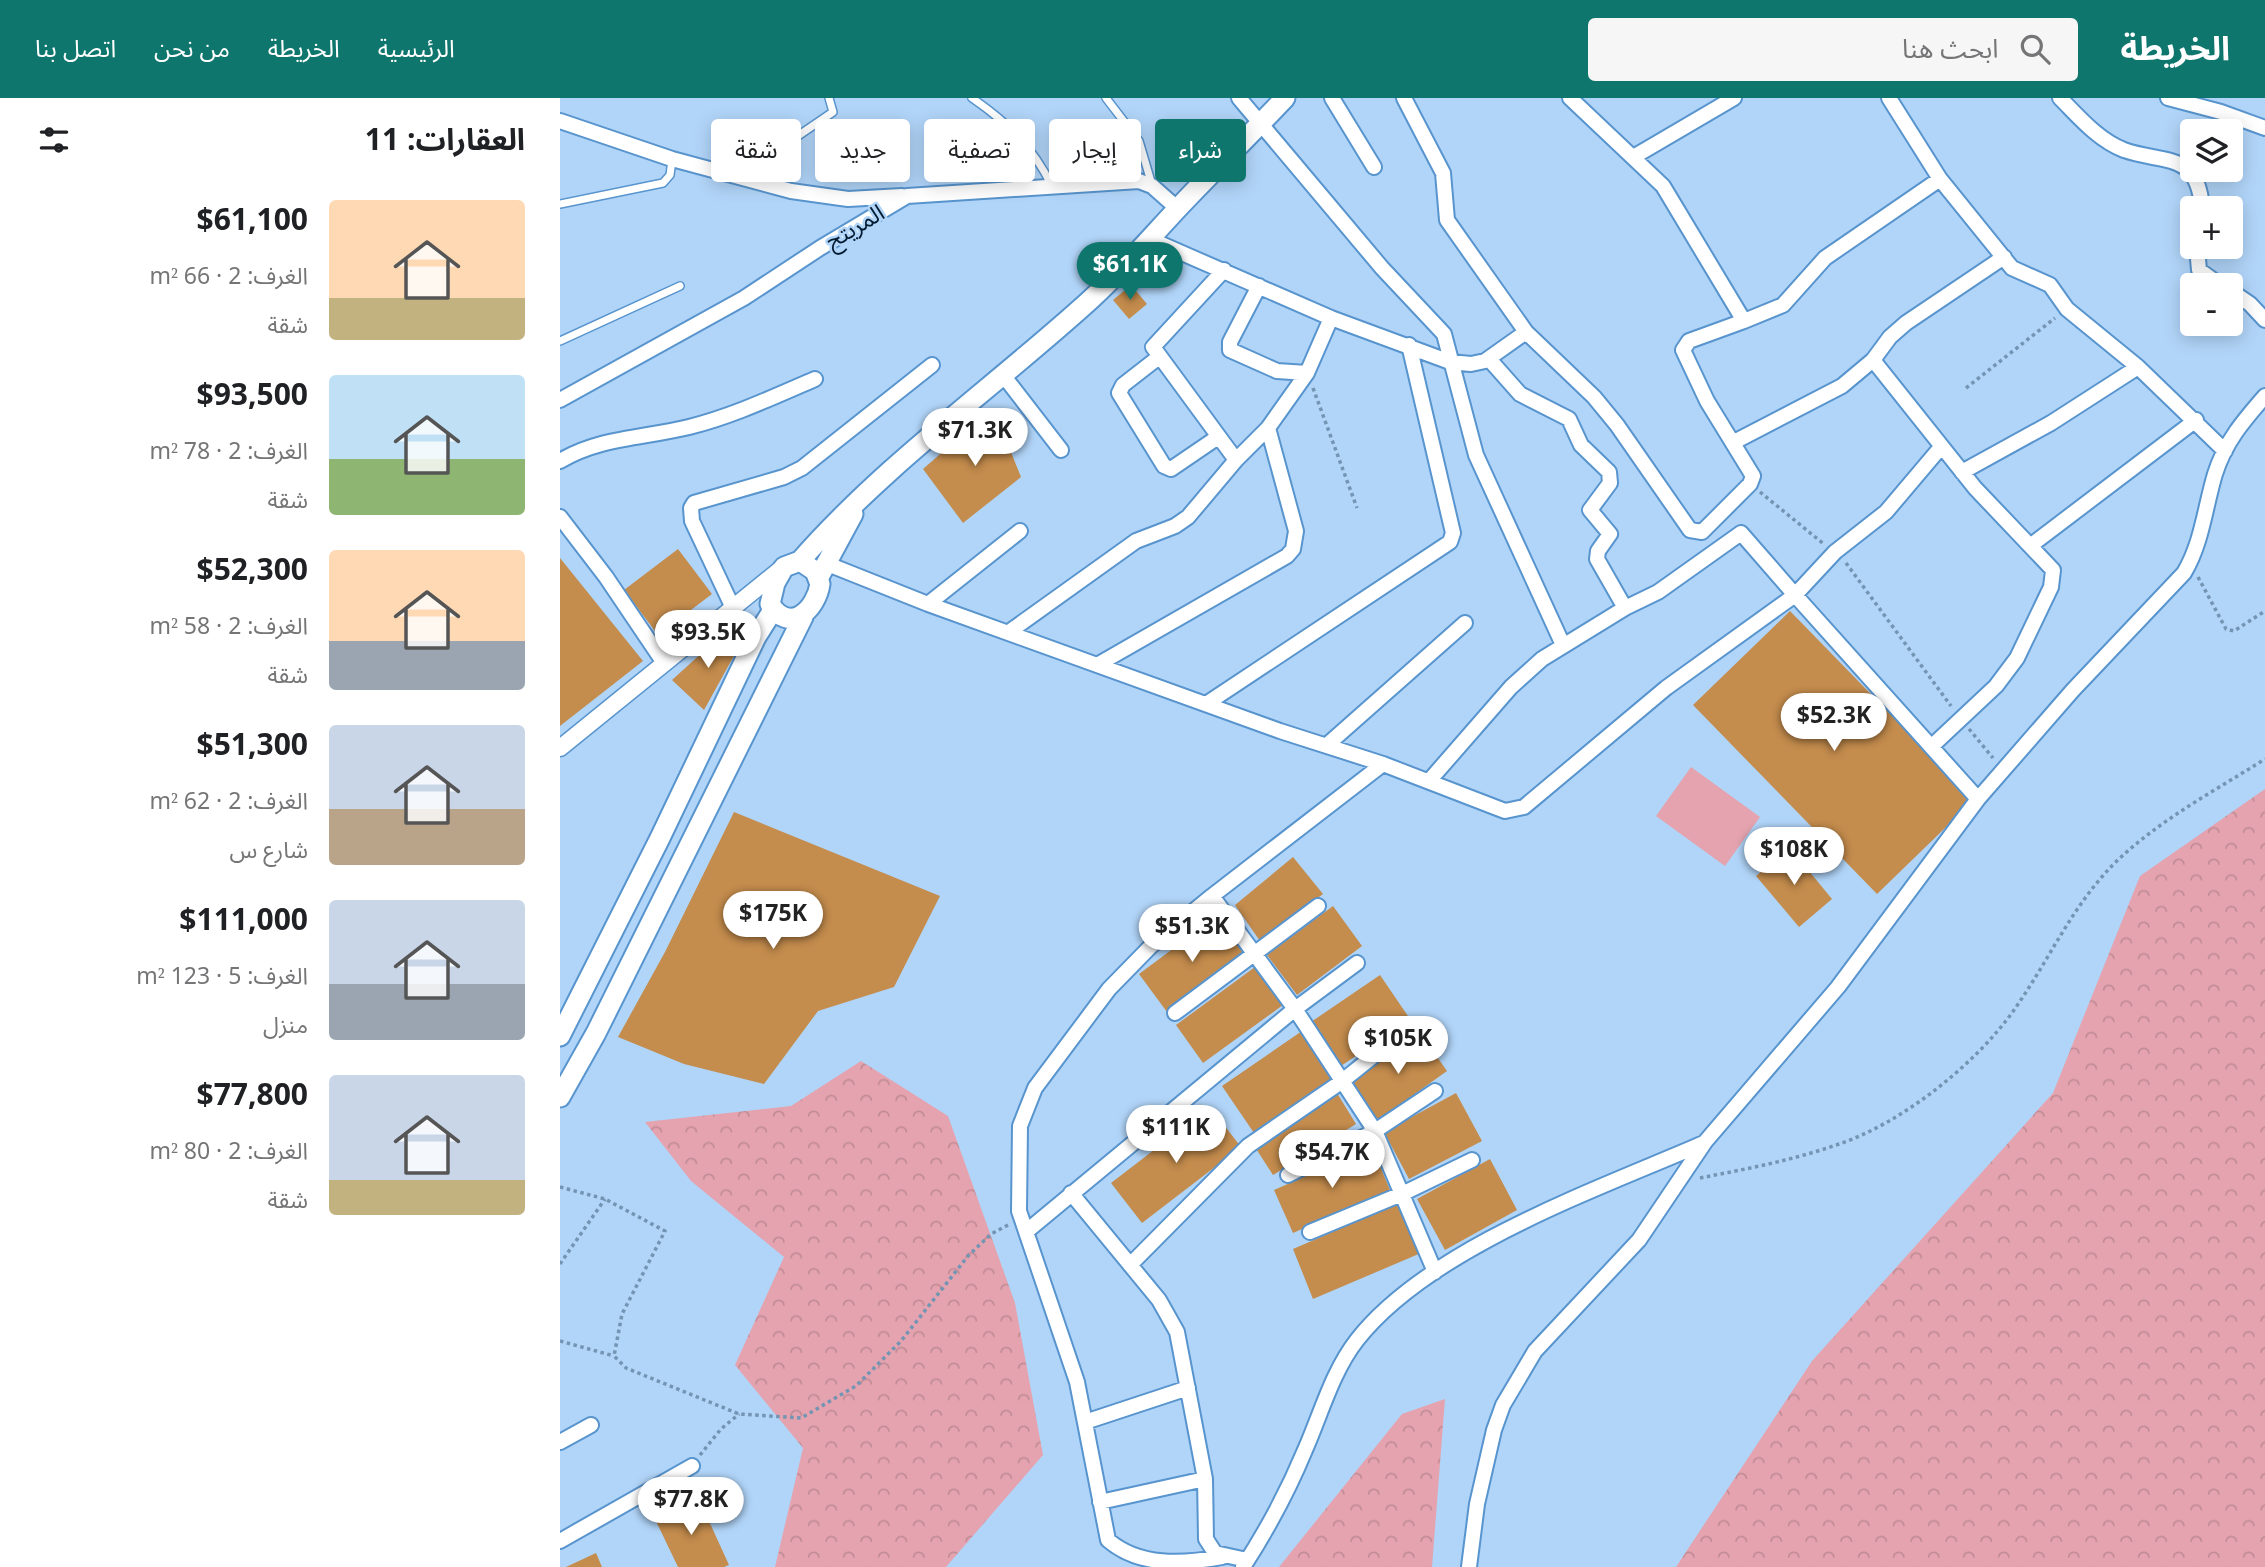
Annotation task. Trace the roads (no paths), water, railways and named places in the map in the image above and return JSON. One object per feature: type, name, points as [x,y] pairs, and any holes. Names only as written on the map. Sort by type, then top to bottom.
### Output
[{"type":"main road","points":[[560,1036],[660,838],[771,607],[775,583],[828,528],[1089,301],[1152,240],[1273,110],[1296,98]]},
{"type":"main road","points":[[560,1097],[596,1033],[803,617],[819,591],[822,570],[861,500]]},
{"type":"main road","points":[[792,564],[822,570]]},
{"type":"main road","points":[[771,607],[791,619],[803,617]]},
{"type":"street","points":[[1239,98],[1273,110],[1382,268],[1439,328],[1448,345],[1450,362],[1476,455],[1491,493],[1563,645]]},
{"type":"street","points":[[1332,98],[1374,167]]},
{"type":"street","points":[[1404,98],[1443,173],[1447,220],[1526,332],[1594,397],[1617,425],[1690,530],[1702,532],[1750,484],[1751,472],[1703,394],[1683,350],[1689,341],[1783,305],[1825,258],[1940,179]]},
{"type":"street","points":[[1570,98],[1635,156],[1677,205],[1744,321]]},
{"type":"street","points":[[1635,156],[1734,98]]},
{"type":"street","points":[[1889,98],[1940,179],[2012,268],[2050,285],[2067,309],[2138,367],[2196,420],[2224,451]]},
{"type":"street","points":[[2060,98],[2104,139],[2124,150],[2176,161],[2187,169],[2201,196]]},
{"type":"street","points":[[2168,98],[2221,112],[2265,128]]},
{"type":"street","points":[[560,121],[672,159],[828,198],[907,196]]},
{"type":"street","name":"المريتح","points":[[560,400],[733,304],[907,196],[987,193],[1139,181],[1152,186]]},
{"type":"street","points":[[1152,186],[1178,209]]},
{"type":"street","points":[[1152,240],[1331,318],[1450,362],[1471,364],[1489,359],[1526,332]]},
{"type":"street","points":[[1734,442],[1821,400],[1842,386],[1873,360],[1906,323],[2004,257]]},
{"type":"street","points":[[1224,270],[1153,347],[1236,460]]},
{"type":"street","points":[[1259,286],[1230,342],[1230,350],[1278,371],[1307,373]]},
{"type":"street","points":[[2243,299],[2265,320]]},
{"type":"street","points":[[1009,632],[1136,541],[1182,522],[1268,428],[1307,373],[1331,318]]},
{"type":"street","points":[[1206,704],[1450,542],[1453,533],[1409,345]]},
{"type":"street","points":[[1159,357],[1123,385],[1119,393],[1164,466],[1171,469],[1218,438]]},
{"type":"street","points":[[1489,359],[1520,394],[1569,419],[1581,445],[1609,472],[1610,483],[1590,510],[1609,532],[1597,559],[1625,608]]},
{"type":"street","points":[[1873,360],[1962,472],[2053,570],[2051,587],[2017,658],[1996,686],[1932,746]]},
{"type":"street","points":[[733,608],[692,521],[691,508],[694,503],[784,477],[802,468],[932,365]]},
{"type":"street","points":[[1962,472],[2052,423],[2138,367]]},
{"type":"street","points":[[1003,375],[1061,450]]},
{"type":"street","points":[[560,461],[592,446],[664,433],[728,416],[815,379]]},
{"type":"street","points":[[1469,1567],[1477,1504],[1494,1430],[1517,1378],[1535,1351],[1639,1240],[1705,1142],[1838,987],[1978,799],[2190,563],[2224,451],[2239,426],[2265,396]]},
{"type":"street","points":[[2029,546],[2196,420]]},
{"type":"street","points":[[1097,665],[1287,556],[1293,549],[1296,531],[1268,428]]},
{"type":"street","points":[[822,570],[1009,632],[1280,731],[1383,764],[1495,809],[1515,811],[1524,807],[1666,688],[1795,595],[1835,552],[1886,512],[1941,447]]},
{"type":"street","points":[[560,517],[606,577],[664,663]]},
{"type":"street","points":[[928,604],[1020,531]]},
{"type":"street","points":[[1429,781],[1529,669],[1563,645],[1625,608],[1658,592],[1741,533],[1978,799]]},
{"type":"street","points":[[560,748],[733,608],[792,564]]},
{"type":"street","points":[[733,608],[771,607]]},
{"type":"street","points":[[1327,745],[1465,623]]},
{"type":"street","points":[[1222,1557],[1172,1565],[1122,1552],[1108,1540],[1077,1382],[1018,1200],[1020,1126],[1035,1088],[1123,973],[1212,896],[1383,764]]},
{"type":"street","points":[[1212,896],[1295,1009],[1375,1131],[1404,1193],[1435,1272]]},
{"type":"street","points":[[1174,1013],[1318,906]]},
{"type":"street","points":[[1024,1224],[1071,1193],[1295,1009],[1357,963]]},
{"type":"street","points":[[1130,1265],[1248,1146],[1341,1082],[1406,1030]]},
{"type":"street","points":[[1288,1175],[1375,1131],[1435,1091]]},
{"type":"street","points":[[1071,1193],[1159,1300],[1177,1332],[1205,1479],[1206,1539],[1209,1547],[1222,1557],[1245,1564],[1286,1493],[1339,1370],[1357,1340],[1386,1311],[1435,1272],[1532,1218],[1705,1142]]},
{"type":"street","points":[[1310,1232],[1404,1193],[1472,1160]]},
{"type":"street","points":[[1085,1422],[1188,1388]]},
{"type":"street","points":[[560,1442],[590,1425]]},
{"type":"street","points":[[560,1541],[692,1466]]},
{"type":"street","points":[[1100,1502],[1205,1479]]},
{"type":"lane","points":[[761,183],[774,157],[789,142],[833,112],[829,98]]},
{"type":"lane","points":[[972,98],[1024,139],[1052,186]]},
{"type":"lane","points":[[1106,98],[1139,141],[1152,186]]},
{"type":"lane","points":[[560,204],[663,184],[670,175],[672,159]]},
{"type":"lane","points":[[560,341],[680,286]]}]
